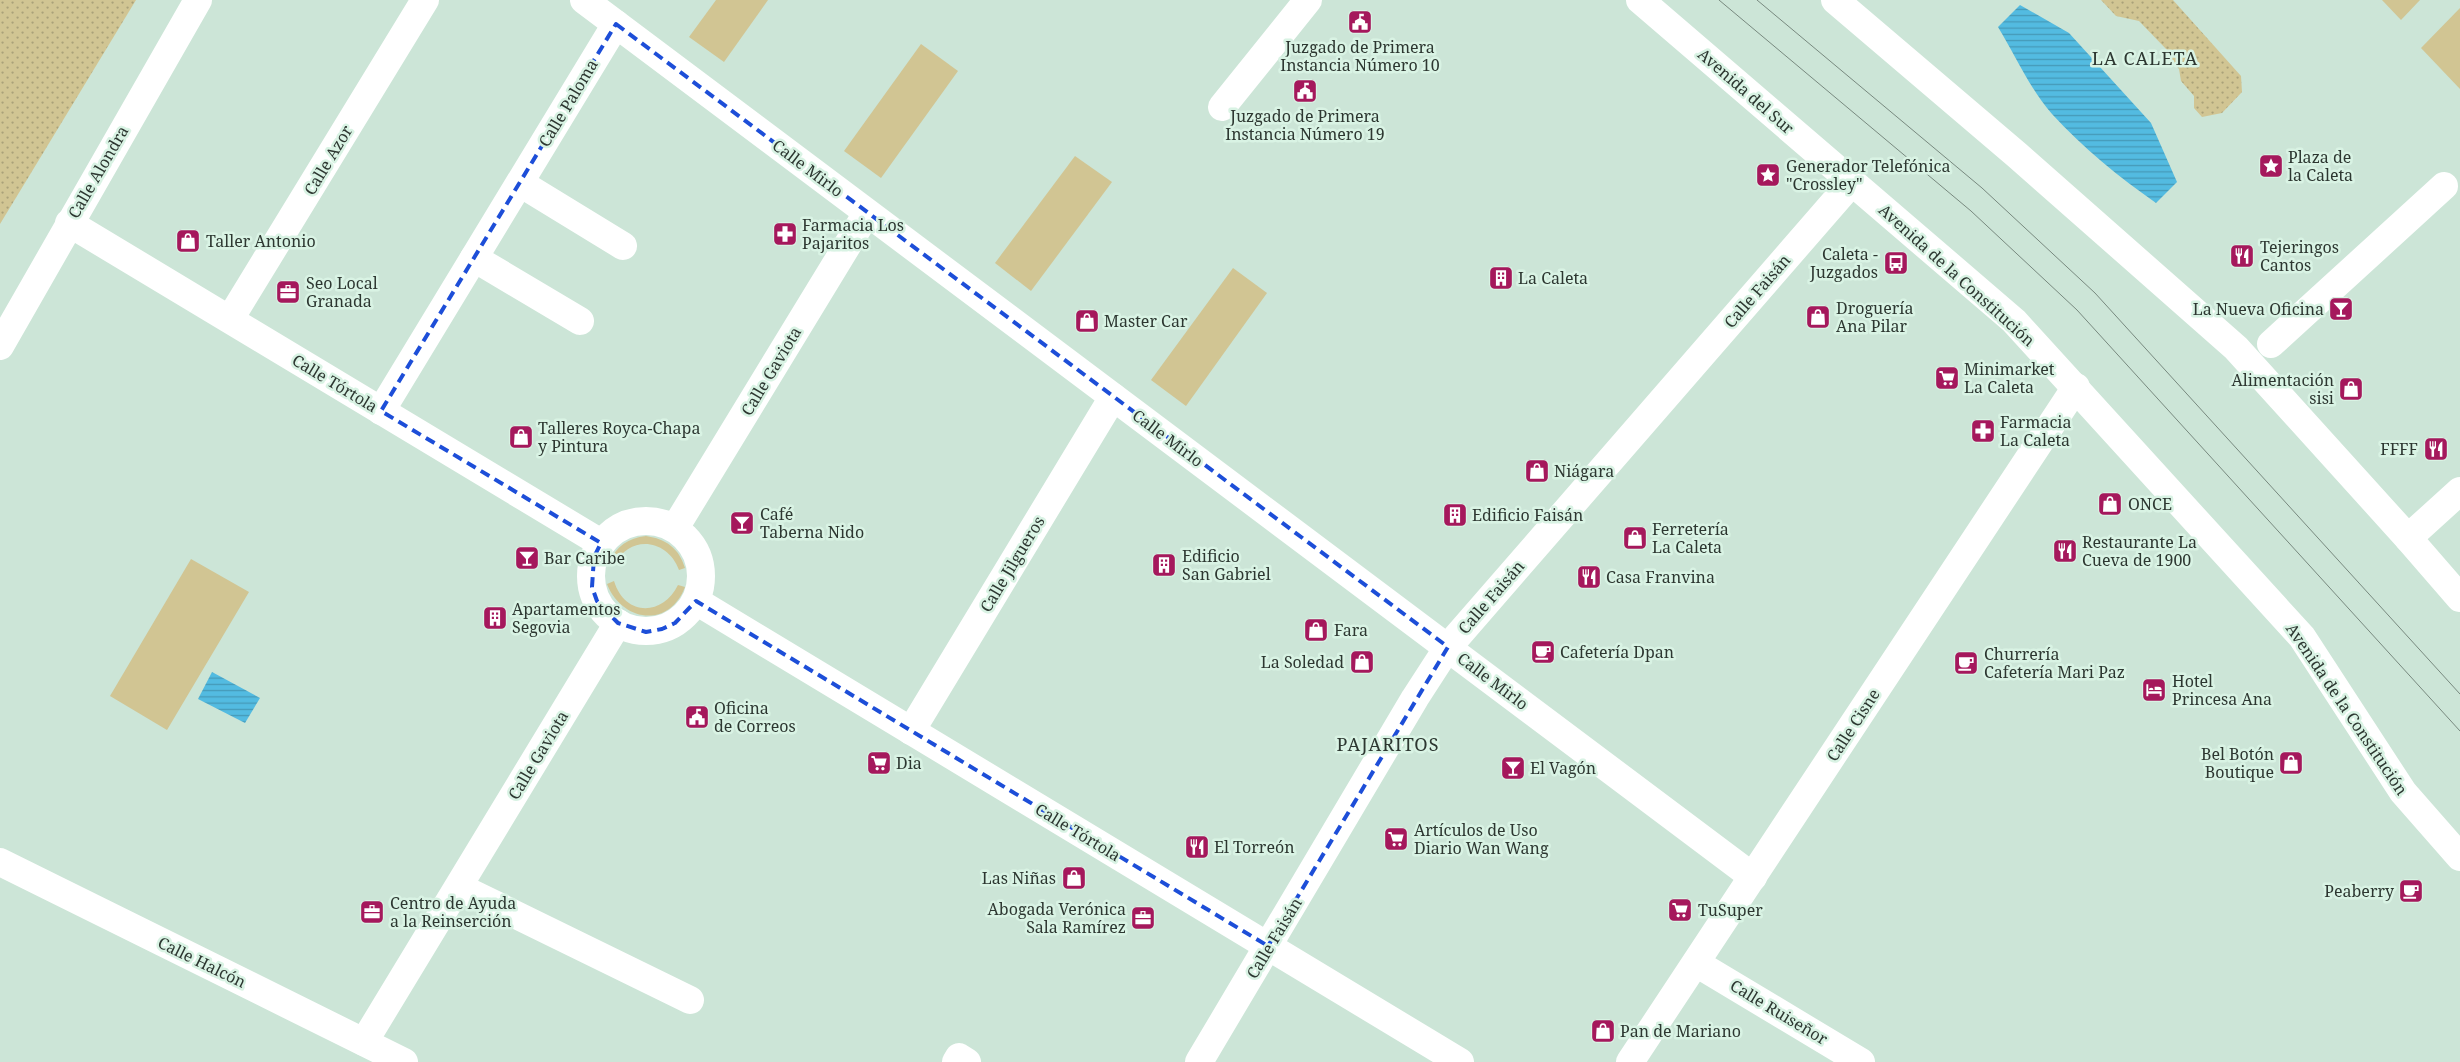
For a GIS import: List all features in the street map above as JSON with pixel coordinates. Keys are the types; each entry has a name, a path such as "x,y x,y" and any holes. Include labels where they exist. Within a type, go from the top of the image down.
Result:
{"street":[{"name":"Calle Alondra","path":"0,346 198,0"},
{"name":"Calle Azor","path":"230,319 425,0"},
{"name":"Calle Mirlo","path":"584,0 1753,877"},
{"path":"1222,107 1308,0"},
{"name":"Avenida del Sur","path":"1640,0 1852,182"},
{"path":"1835,0 2024,161 2236,348 2460,598"},
{"name":"Calle Paloma","path":"382,411 616,24"},
{"path":"520,182 623,246"},
{"name":"Avenida de la Constitución","path":"1852,182 2014,321 2302,637 2402,792 2460,856"},
{"name":"Calle Faisán","path":"1199,1062 1415,698 1448,647 1852,182"},
{"path":"2271,344 2444,186"},
{"name":"Calle Gaviota","path":"674,528 867,213"},
{"name":"Calle Tórtola","path":"69,223 601,543"},
{"path":"474,258 580,321"},
{"name":"Calle Cisne","path":"1630,1062 2076,387"},
{"name":"Calle Jilgueros","path":"911,731 1113,397"},
{"path":"2408,538 2460,492"},
{"path":"643,521 659,522 674,528 687,539 696,553 701,585 696,601 687,613 675,623 662,629 646,632 631,629 618,623 596,601 592,587 594,557 601,543 613,532 627,524 643,521"},
{"name":"Calle Tórtola","path":"696,601 1460,1062"},
{"name":"Calle Gaviota","path":"364,1042 618,623"},
{"name":"Calle Halcón","path":"0,862 404,1062"},
{"path":"459,887 690,1000"},
{"name":"Calle Ruiseñor","path":"1696,962 1861,1062"},
{"path":"956,1062 959,1057 967,1062"}],"highlighted area":[{"path":"616,24 1448,647 1268,946 696,601 675,623 662,629 646,632 618,623 597,601 592,587 594,557 601,543 381,411"}],"shaded area":[{"path":"0,0 136,0 0,224"},
{"path":"716,0 768,0 724,62 689,37"},
{"path":"2101,0 2173,0 2241,76 2242,92 2222,113 2202,117 2194,108 2194,96 2181,81 2179,69 2169,58 2168,51 2139,21 2116,16"},
{"path":"2382,0 2420,0 2401,20"},
{"path":"2460,8 2460,89 2421,48"},
{"path":"921,44 958,71 881,178 844,151"},
{"path":"1075,156 1112,182 1031,291 995,263"},
{"path":"1233,268 1267,293 1186,406 1151,380"},
{"path":"646,536 660,539 671,546 679,555 685,568 679,570 674,560 666,552 648,544 630,548 622,554 615,564 609,562 619,547 628,541"},
{"path":"191,559 249,592 167,730 110,696"},
{"path":"614,581 619,593 627,601 635,606 644,608 654,607 663,603 678,585 685,587 678,600 668,610 657,615 646,616 634,613 614,597 607,584"}],"water":[{"path":"2020,5 2069,33 2151,123 2177,182 2156,203 2089,150 2064,127 2037,94 1998,27"},
{"path":"212,672 260,698 245,723 198,699"}],"tram line":[{"path":"1719,0 1971,211 2077,310 2460,731"},
{"path":"1757,0 1982,188 2095,293 2460,694"}],"place":[{"name":"Juzgado de Primera Instancia Número 10","path":"1360,22"},
{"name":"Juzgado de Primera Instancia Número 19","path":"1305,91"},
{"name":"Plaza de la Caleta","path":"2271,166"},
{"name":"Generador Telefónica \"Crossley\"","path":"1768,175"},
{"name":"Farmacia Los Pajaritos","path":"785,234"},
{"name":"Taller Antonio","path":"188,241"},
{"name":"Tejeringos Cantos","path":"2242,256"},
{"name":"Caleta - Juzgados","path":"1896,263"},
{"name":"La Caleta","path":"1501,278"},
{"name":"Seo Local Granada","path":"288,292"},
{"name":"La Nueva Oficina","path":"2341,309"},
{"name":"Droguería Ana Pilar","path":"1818,317"},
{"name":"Master Car","path":"1087,321"},
{"name":"Minimarket La Caleta","path":"1947,378"},
{"name":"Alimentación sisi","path":"2351,389"},
{"name":"Farmacia La Caleta","path":"1983,431"},
{"name":"Talleres Royca-Chapa y Pintura","path":"521,437"},
{"name":"FFFF","path":"2436,449"},
{"name":"Niágara","path":"1537,471"},
{"name":"ONCE","path":"2110,504"},
{"name":"Edificio Faisán","path":"1455,515"},
{"name":"Café Taberna Nido","path":"742,523"},
{"name":"Ferretería La Caleta","path":"1635,538"},
{"name":"Restaurante La Cueva de 1900","path":"2065,551"},
{"name":"Bar Caribe","path":"527,558"},
{"name":"Edificio San Gabriel","path":"1164,565"},
{"name":"Casa Franvina","path":"1589,577"},
{"name":"Apartamentos Segovia","path":"495,618"},
{"name":"Fara","path":"1316,630"},
{"name":"Cafetería Dpan","path":"1543,652"},
{"name":"La Soledad","path":"1362,662"},
{"name":"Churrería Cafetería Mari Paz","path":"1966,663"},
{"name":"Hotel Princesa Ana","path":"2154,690"},
{"name":"Oficina de Correos","path":"697,717"},
{"name":"Dia","path":"879,763"},
{"name":"Bel Botón Boutique","path":"2291,763"},
{"name":"El Vagón","path":"1513,768"},
{"name":"Artículos de Uso Diario Wan Wang","path":"1396,839"},
{"name":"El Torreón","path":"1197,847"},
{"name":"Las Niñas","path":"1074,878"},
{"name":"Peaberry","path":"2411,891"},
{"name":"TuSuper","path":"1680,910"},
{"name":"Centro de Ayuda a la Reinserción","path":"372,912"},
{"name":"Abogada Verónica Sala Ramírez","path":"1143,918"},
{"name":"Pan de Mariano","path":"1603,1031"}],"district":[{"name":"LA CALETA","path":"2145,58"},
{"name":"PAJARITOS","path":"1388,744"}]}
